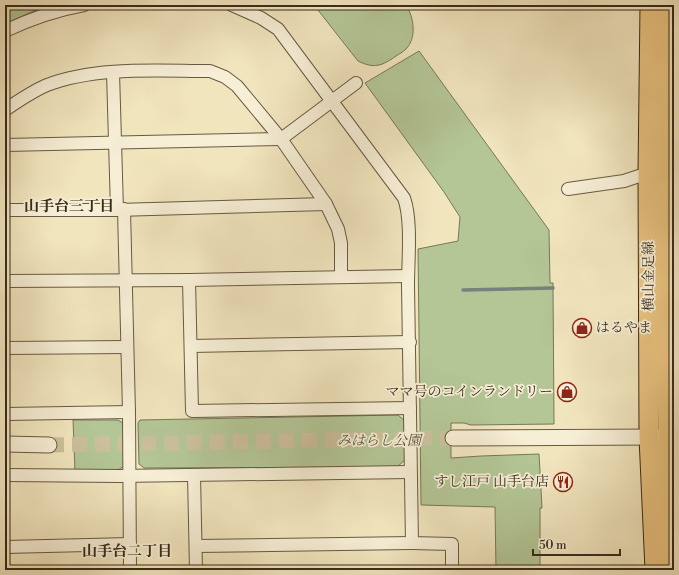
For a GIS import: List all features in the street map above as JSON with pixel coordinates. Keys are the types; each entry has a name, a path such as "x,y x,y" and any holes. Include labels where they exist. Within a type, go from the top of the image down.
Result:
{"main road":[{"name":"横山金足線","path":"650,5 648,173 664,437 670,570"},
{"name":"横山金足線","path":"655,570 664,437 664,5"}],"street":[{"path":"5,31 22,22 60,9 84,5"},
{"path":"232,5 261,18 278,29 404,198 407,206 412,543"},
{"path":"5,110 47,86 68,79 114,72 210,71 225,77 237,86 281,139 326,204 338,229 341,243 341,277"},
{"path":"114,72 115,142 126,280 130,570"},
{"path":"5,145 281,139 356,83"},
{"path":"568,189 624,181 648,173"},
{"path":"5,210 326,204"},
{"path":"5,281 189,280 408,276"},
{"path":"189,280 192,412 410,408"},
{"path":"191,346 410,342"},
{"path":"5,348 127,347"},
{"path":"5,414 129,412"},
{"path":"453,438 664,437"},
{"path":"5,444 49,445"},
{"path":"5,475 129,476 410,472"},
{"path":"194,475 196,570"},
{"path":"196,546 412,543 452,544 452,570"},
{"path":"5,547 130,544"}],"green space":[{"path":"5,5 47,5 5,24"},
{"path":"314,5 406,5 411,15 413,27 412,39 405,50 386,62 373,66 369,65 358,61"},
{"path":"419,51 549,230 550,283 553,283 554,424 471,425 464,423 451,423 451,458 539,454 542,508 540,508 540,570 496,570 495,507 421,505 418,249 458,241 460,217 444,192 365,83"},
{"name":"みはらし公園","path":"398,415 404,420 406,459 397,467 144,468 139,464 138,423 140,420"},
{"path":"73,420 118,420 123,423 124,466 118,470 75,471"}],"waterway":[{"path":"463,290 553,288"}],"tunnel":[{"path":"49,445 453,438"}],"place":[{"name":"はるやま","path":"582,328"},
{"name":"ママ号のコインランドリー","path":"567,392"},
{"name":"すし江戸 山手台店","path":"563,482"}],"district":[{"name":"山手台三丁目","path":"69,206"},
{"name":"山手台二丁目","path":"127,551"}]}
